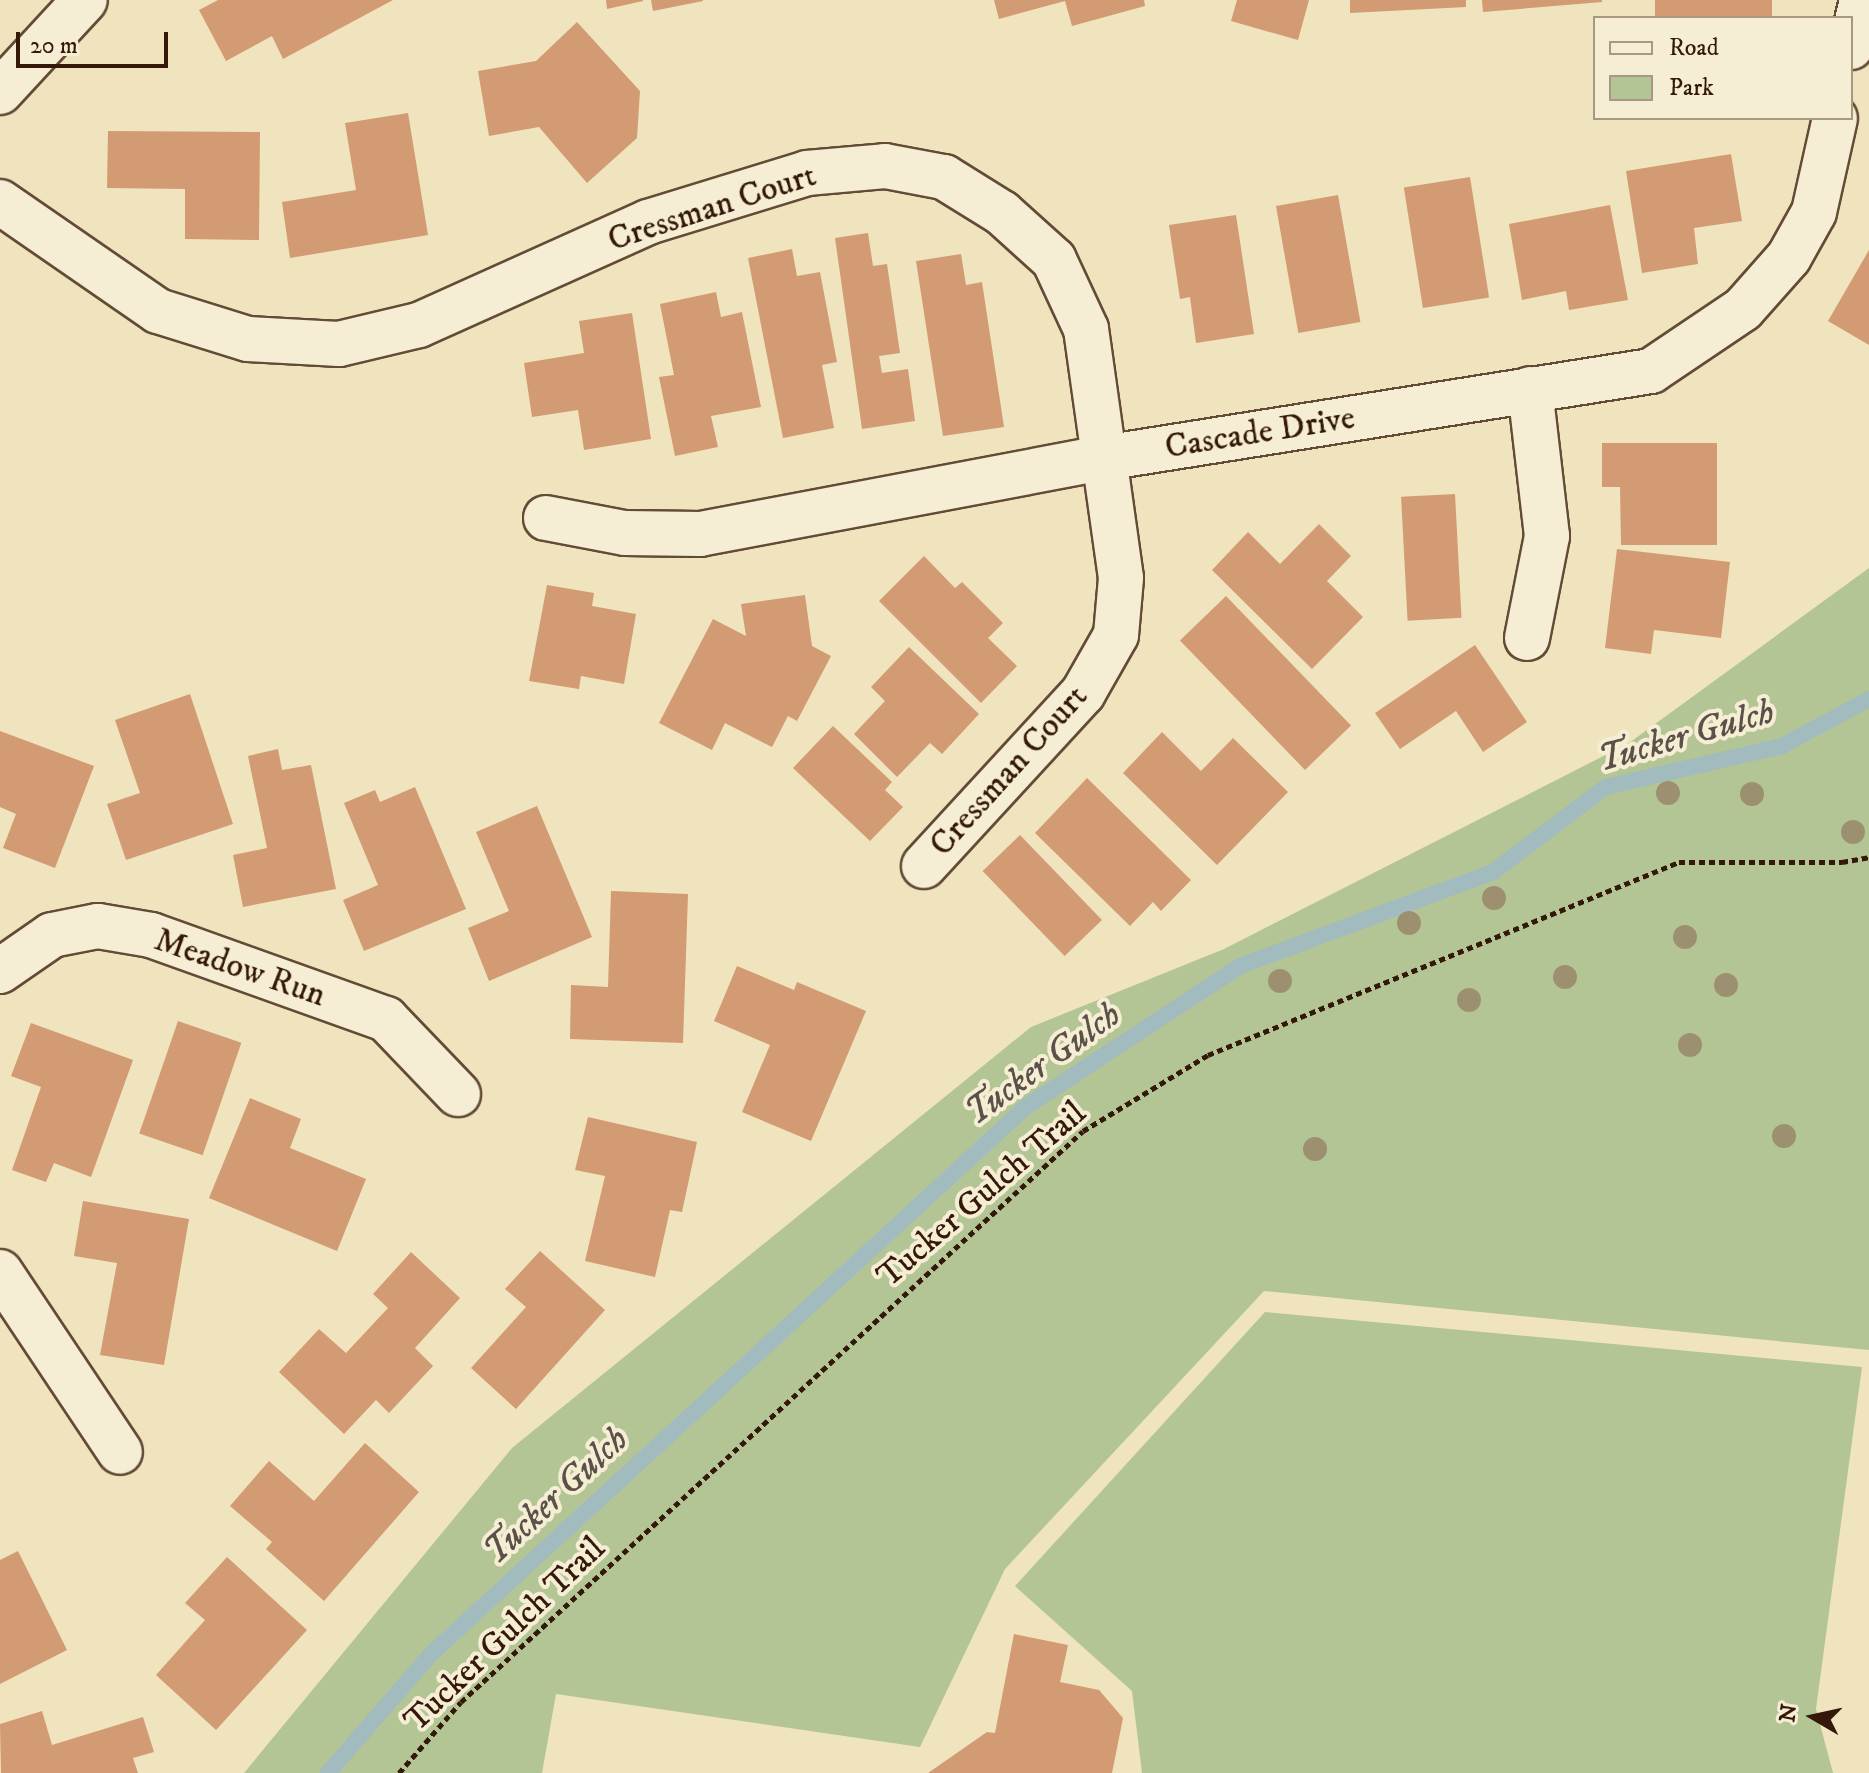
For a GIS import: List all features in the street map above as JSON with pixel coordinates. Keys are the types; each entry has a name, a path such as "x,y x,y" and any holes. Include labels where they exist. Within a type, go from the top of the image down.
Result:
{"street":[{"path":"0,92 85,0"},
{"path":"1853,38 1862,0"},
{"name":"Cascade Drive","path":"546,518 625,533 700,534 1104,458 1651,371 1743,309 1789,257 1814,212 1835,120"},
{"name":"Cressman Court","path":"0,202 158,311 248,339 339,344 419,325 648,222 807,173 885,166 944,177 1002,213 1054,260 1086,329 1121,578 1116,635 1083,693 924,866"},
{"path":"1527,638 1547,536 1530,389"},
{"name":"Meadow Run","path":"0,971 52,935 98,926 151,935 386,1019 458,1094"},
{"path":"0,1272 120,1452"}],"path":[{"name":"Tucker Gulch Trail","path":"399,1773 461,1702 1083,1131 1208,1055 1679,862 1842,862 1869,857"}],"green space":[{"path":"1869,568 1869,1350 1264,1291 1005,1569 920,1747 556,1694 542,1773 244,1773 512,1448 1031,1027 1224,949 1629,743"},
{"path":"1265,1312 1862,1367 1816,1709 1833,1773 1142,1773 1132,1691 1015,1586"}],"building":[{"path":"218,0 393,0 283,59 272,36 226,61 199,10"},
{"path":"606,0 643,0 643,1 607,9"},
{"path":"651,0 703,0 703,1 653,11"},
{"path":"994,0 1144,0 1145,6 1072,26 1065,1 999,19"},
{"path":"1237,0 1309,0 1298,40 1231,21"},
{"path":"1350,0 1466,0 1466,7 1350,13"},
{"path":"1482,0 1602,0 1602,2 1483,12"},
{"path":"1655,0 1772,0 1772,16 1655,16"},
{"path":"577,22 640,91 637,138 587,183 539,127 489,136 478,71 536,61"},
{"path":"408,113 428,235 290,258 282,202 356,190 345,123"},
{"path":"108,131 260,132 259,240 185,239 185,189 107,188"},
{"path":"1731,154 1742,221 1694,228 1698,264 1642,273 1626,171"},
{"path":"1470,177 1489,297 1423,308 1404,187"},
{"path":"1338,195 1360,322 1298,333 1276,206"},
{"path":"1610,205 1628,300 1569,310 1566,291 1522,300 1509,224"},
{"path":"1236,215 1254,334 1196,343 1190,297 1180,299 1169,225"},
{"path":"868,233 873,266 887,264 900,353 879,356 882,373 908,369 915,421 862,429 835,238"},
{"path":"792,249 797,276 820,272 837,362 822,365 834,428 783,438 748,258"},
{"path":"1869,250 1869,345 1828,321"},
{"path":"961,254 966,285 982,282 1004,427 943,436 916,261"},
{"path":"716,292 721,317 742,312 761,407 711,416 718,447 675,456 659,377 674,375 660,304"},
{"path":"632,313 651,439 584,450 578,410 532,417 524,363 584,353 579,321"},
{"path":"1602,443 1717,443 1717,545 1621,545 1620,487 1602,487"},
{"path":"1455,494 1461,618 1408,621 1401,497"},
{"path":"1319,524 1351,556 1327,581 1363,617 1312,669 1212,570 1248,532 1280,564"},
{"path":"1617,549 1730,562 1721,638 1654,630 1651,654 1605,648"},
{"path":"924,556 955,588 962,582 1003,623 988,638 1017,666 981,703 879,601"},
{"path":"547,585 594,593 592,606 636,614 624,684 581,676 579,689 529,681"},
{"path":"805,595 812,646 831,656 797,721 788,716 772,747 725,723 712,750 659,723 713,619 746,636 741,604"},
{"path":"1226,596 1351,725 1305,770 1180,640"},
{"path":"1475,645 1527,722 1483,752 1456,711 1400,749 1375,713"},
{"path":"909,647 979,714 942,754 930,743 897,777 854,734 885,701 871,687"},
{"path":"190,694 233,824 126,860 107,804 140,793 115,720"},
{"path":"833,726 892,782 885,790 903,807 870,841 793,768"},
{"path":"0,731 94,766 55,868 3,848 16,814 0,807"},
{"path":"1162,732 1201,771 1233,738 1288,792 1217,865 1123,773"},
{"path":"278,749 282,770 311,765 336,889 243,907 233,855 267,848 248,756"},
{"path":"1087,778 1191,880 1161,911 1153,902 1130,926 1035,833"},
{"path":"415,787 466,909 364,951 343,900 378,885 344,803 375,790 380,802"},
{"path":"537,806 592,937 489,981 468,928 509,911 476,832"},
{"path":"1020,835 1102,920 1065,956 983,871"},
{"path":"611,891 688,894 683,1043 570,1039 571,985 608,987"},
{"path":"737,966 794,990 797,982 866,1011 811,1141 742,1112 770,1045 714,1021"},
{"path":"178,1021 241,1043 203,1155 139,1134"},
{"path":"31,1023 133,1060 91,1177 54,1163 46,1182 12,1170 41,1087 11,1076"},
{"path":"250,1098 301,1119 290,1148 366,1179 337,1251 209,1198"},
{"path":"588,1117 697,1142 682,1212 670,1210 655,1277 585,1261 605,1176 575,1170"},
{"path":"83,1201 189,1219 164,1365 100,1355 117,1263 74,1256"},
{"path":"540,1251 605,1310 516,1409 471,1368 526,1307 505,1289"},
{"path":"411,1252 460,1298 415,1348 433,1366 389,1413 376,1400 344,1434 279,1372 319,1329 346,1353 388,1308 373,1294"},
{"path":"365,1443 419,1492 324,1601 266,1549 272,1542 230,1506 269,1461 314,1501"},
{"path":"18,1551 67,1650 0,1684 0,1560"},
{"path":"227,1557 307,1630 216,1730 156,1675 205,1620 185,1603"},
{"path":"1014,1634 1068,1645 1060,1682 1099,1690 1123,1718 1112,1773 928,1773 987,1732 995,1733"},
{"path":"42,1711 52,1745 143,1717 154,1752 133,1758 138,1773 1,1773 0,1724"}],"waterway":[{"name":"Tucker Gulch","path":"328,1773 431,1654 1027,1106 1240,966 1493,872 1606,787 1782,746 1869,699"}]}
